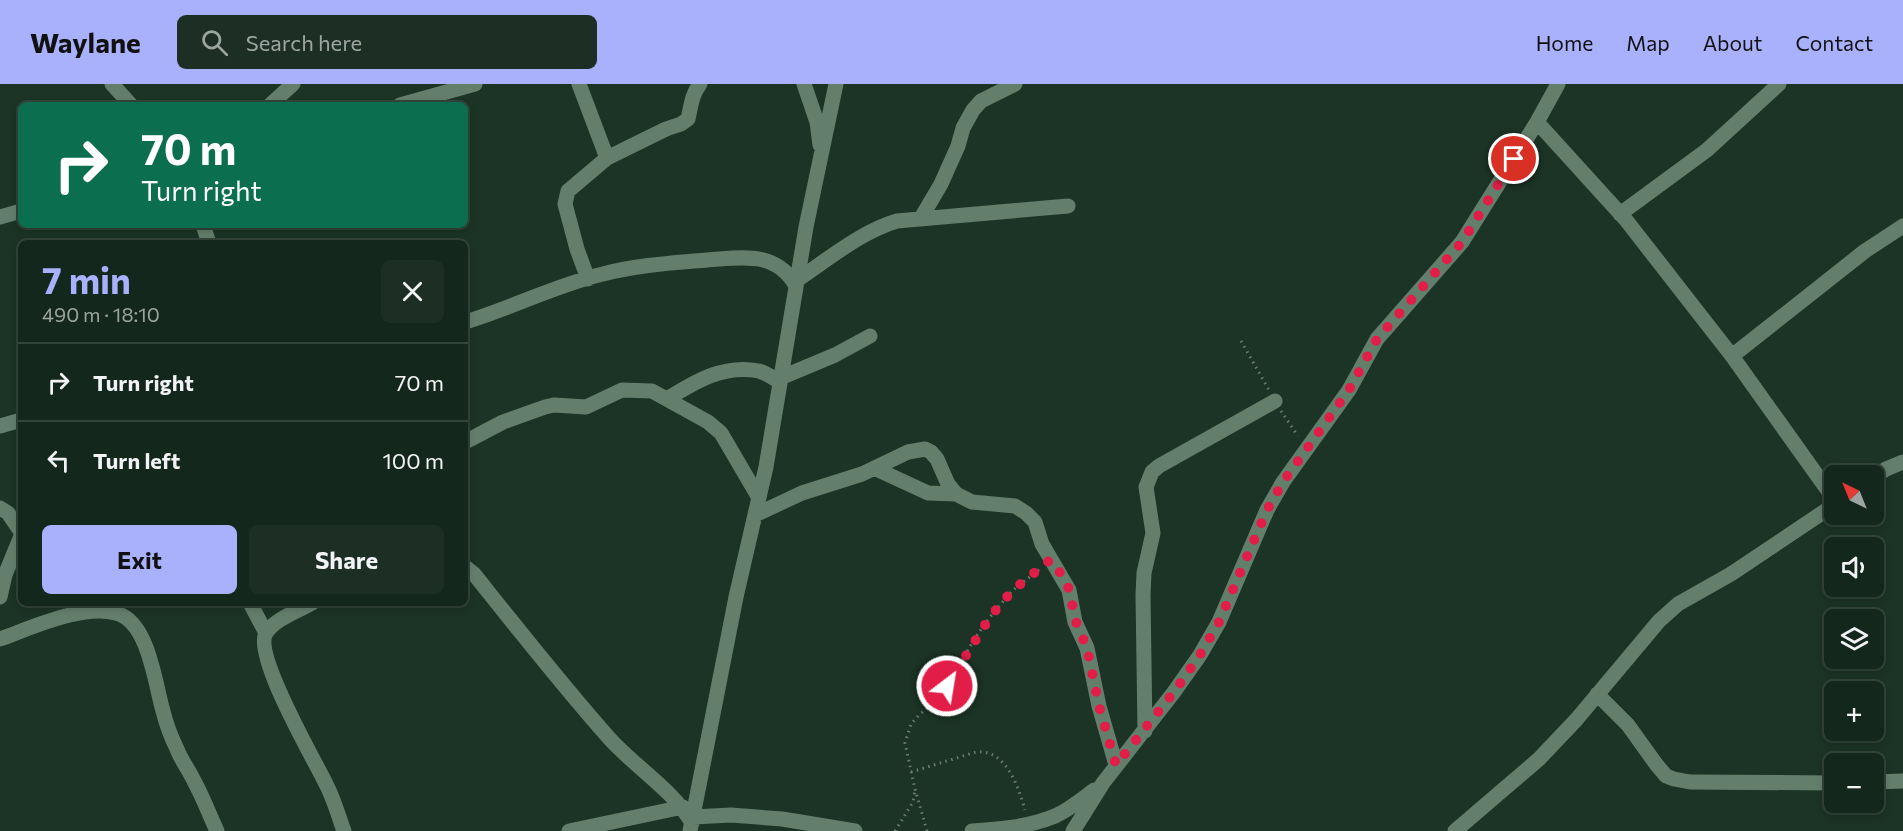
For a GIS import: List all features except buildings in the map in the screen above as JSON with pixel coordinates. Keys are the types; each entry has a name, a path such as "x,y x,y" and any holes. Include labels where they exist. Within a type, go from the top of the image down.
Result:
{"street":[{"path":"112,84 128,102"},
{"path":"273,102 293,84"},
{"path":"411,102 475,84"},
{"path":"579,84 607,158"},
{"path":"588,279 565,204 568,191 607,158 688,119 696,89 700,84"},
{"path":"804,84 816,122 822,155"},
{"path":"690,820 736,597 766,467 796,283 836,84"},
{"path":"921,218 941,184 958,146 963,128 973,110 981,100 1015,84"},
{"path":"1072,831 1116,765 1200,655 1219,622 1267,510 1283,482 1343,399 1377,339 1462,242 1558,84"},
{"path":"1620,214 1707,150 1779,84"},
{"path":"1537,122 1620,214 1732,356 1824,485"},
{"path":"796,283 884,224 921,218 1068,206"},
{"path":"0,217 18,212"},
{"path":"1732,356 1865,251 1903,226"},
{"path":"468,321 588,279 643,265 758,258 777,265 796,283"},
{"path":"667,399 700,379 726,370 760,371 780,380 870,336"},
{"path":"468,442 504,422 532,411 554,405 586,407 622,390 652,391 708,422 721,433 759,498"},
{"path":"1144,730 1143,595 1144,573 1153,532 1146,487 1148,479 1159,466 1275,401"},
{"path":"0,426 18,421"},
{"path":"755,515 802,493 874,468 908,452 925,449 932,452 937,459 948,484 956,494"},
{"path":"1884,470 1903,462"},
{"path":"874,468 922,491 956,494 972,502 1016,506 1035,522 1050,560 1065,579 1069,590 1076,622 1087,648 1099,706 1116,765"},
{"path":"0,508 8,513 18,529"},
{"path":"1455,831 1539,759 1576,720 1659,621 1678,604 1731,574 1824,511"},
{"path":"0,597 5,575 18,542"},
{"path":"468,569 611,740 690,820"},
{"path":"252,606 266,633"},
{"path":"306,606 277,622 266,633 263,644 272,674 327,786 344,831"},
{"path":"0,639 87,608 119,614 132,624 149,656 163,711 177,750 195,782 217,831"},
{"path":"1598,694 1628,725 1666,776 1690,782 1824,783"},
{"path":"1884,781 1903,780"},
{"path":"972,831 1011,828 1055,816 1073,806 1103,783"},
{"path":"569,831 731,815 782,819 852,831"}],"path":[{"path":"927,831 905,742 911,724 919,714 939,699 990,617 1012,591 1050,560"},
{"path":"911,772 976,752 986,751 993,754 1002,762 1018,788 1028,824"},
{"path":"895,831 913,802 915,789"}],"route":[{"path":"947,686 990,617 1012,591 1050,560 1065,579 1069,590 1076,622 1091,662 1099,706 1116,765 1200,655 1219,622 1267,510 1283,482 1332,416 1377,339 1462,242 1514,159"}]}
